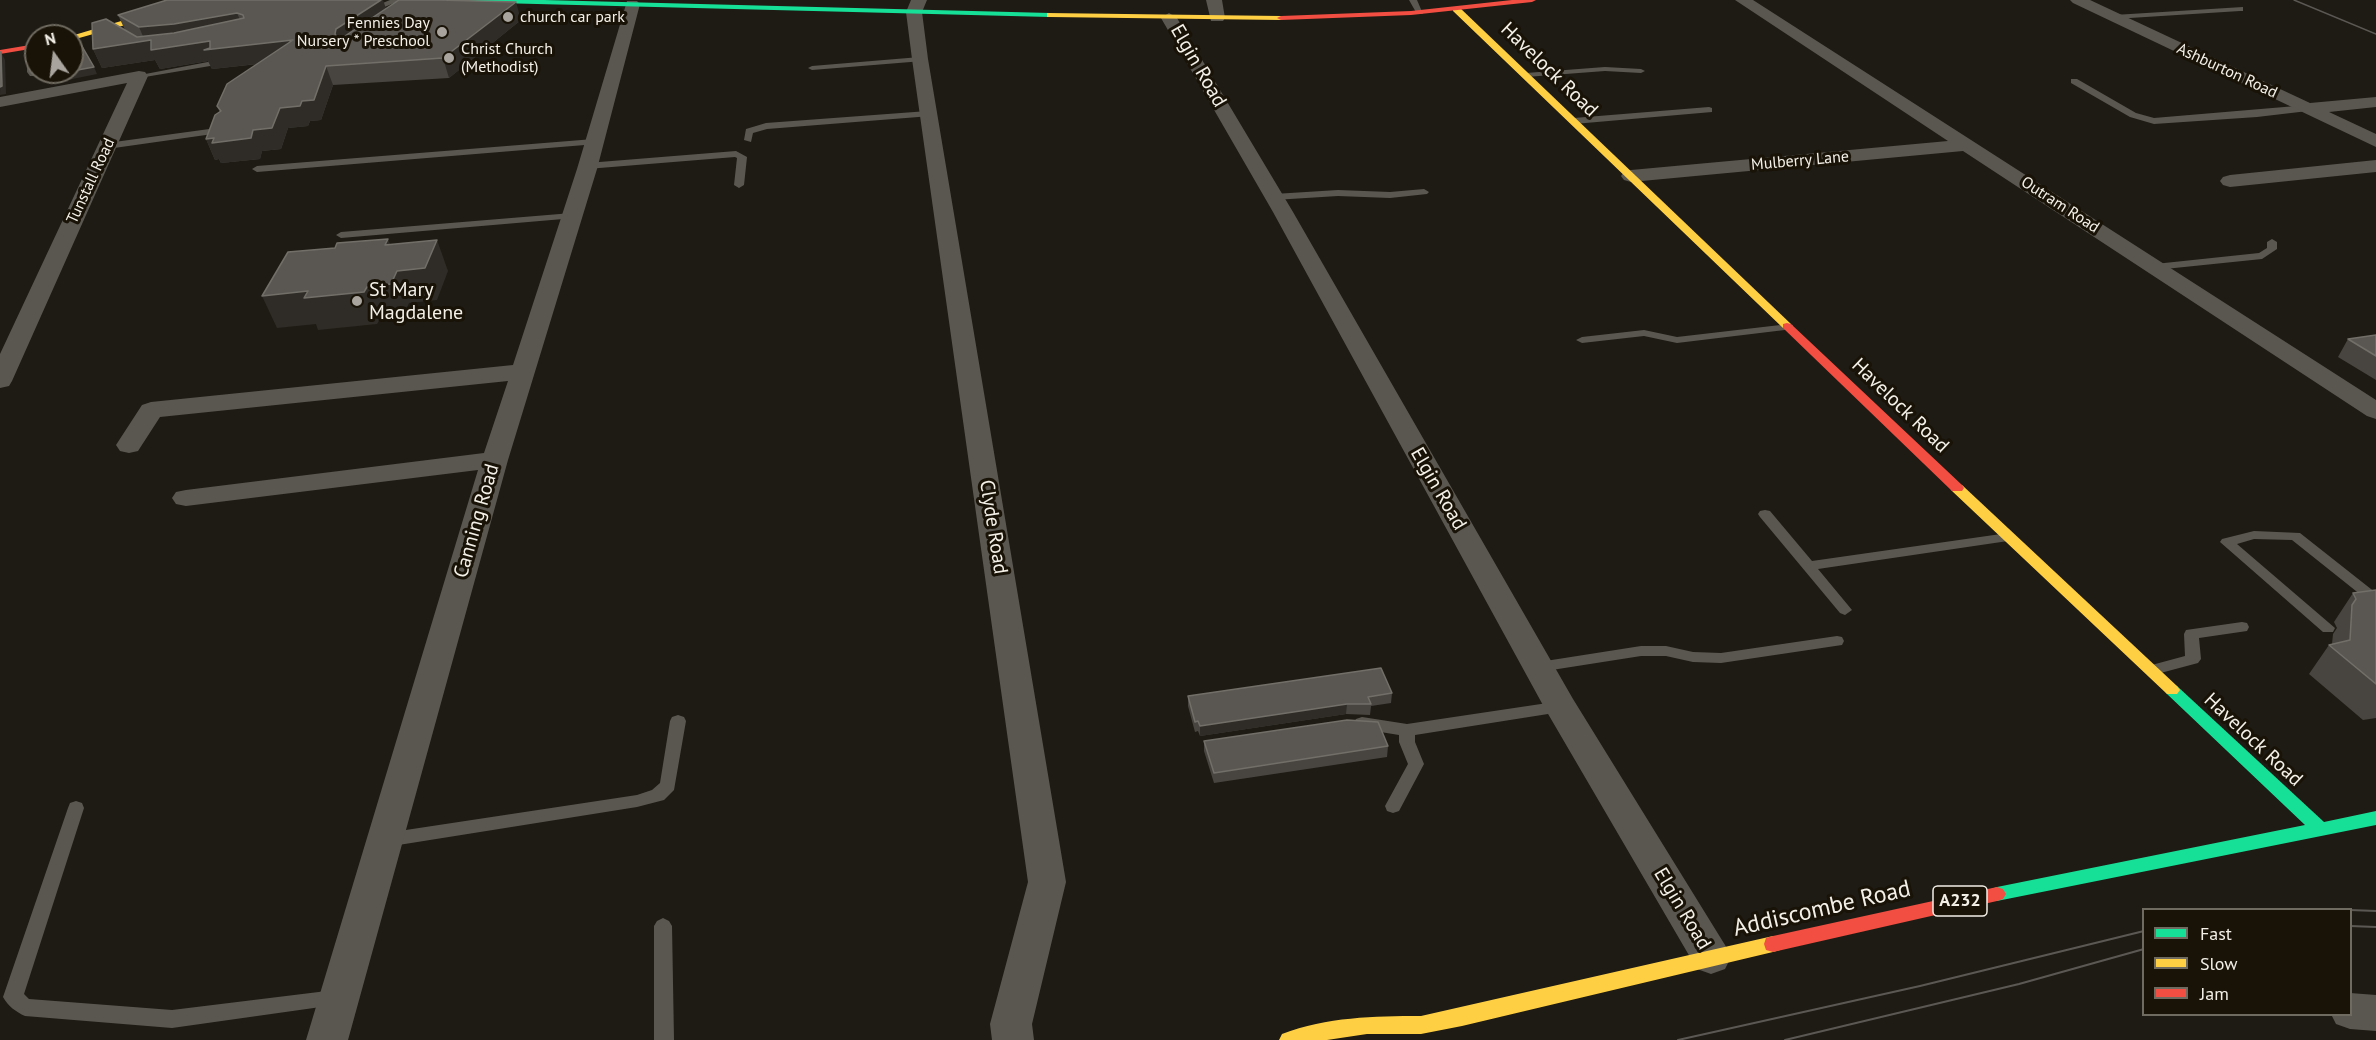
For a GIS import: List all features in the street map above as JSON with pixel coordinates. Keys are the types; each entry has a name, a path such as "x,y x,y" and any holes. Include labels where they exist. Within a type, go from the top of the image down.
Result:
{"main road":[{"path":"84,36 114,30 169,9 185,0"},
{"path":"459,0 916,6 1170,18 1327,18 1417,6 1456,9 1532,0"},
{"name":"Havelock Road","path":"1456,9 2008,537 2319,828"},
{"path":"0,52 24,48"},
{"name":"Addiscombe Road","path":"1390,1040 1421,1025 1926,908 2376,818"},
{"name":"Addiscombe Road","path":"1289,1040 1315,1033 1367,1025 1421,1025"}],"street":[{"path":"1214,0 1217,18"},
{"name":"Outram Road","path":"1743,0 2376,411"},
{"name":"Ashburton Road","path":"2078,0 2376,141"},
{"name":"Canning Road","path":"327,1040 521,372 591,154 632,4"},
{"name":"Clyde Road","path":"916,6 920,59 928,114 1047,882 1011,1024 1013,1040"},
{"name":"Elgin Road","path":"1170,18 1274,197 1561,707 1711,957"},
{"path":"0,102 139,76"},
{"name":"Tunstall Road","path":"0,381 7,352 139,76"},
{"path":"37,84 37,95"},
{"path":"2307,108 2376,102"},
{"name":"Mulberry Lane","path":"1631,176 1968,145"},
{"path":"2230,181 2376,166"},
{"path":"129,445 151,410 521,372"},
{"path":"186,498 495,460"},
{"path":"2352,1011 2376,1012"}],"lane":[{"path":"363,12 397,0"},
{"path":"1474,0 1488,6"},
{"path":"2114,17 2240,9"},
{"path":"812,68 920,59"},
{"path":"139,76 213,63"},
{"path":"1526,75 1605,69 1641,71"},
{"path":"2074,81 2133,115 2154,121 2307,108"},
{"path":"1574,121 1708,110"},
{"path":"748,140 749,131 766,126 928,114"},
{"path":"107,146 224,130"},
{"path":"257,169 591,154 736,154 742,157 739,184"},
{"path":"1274,197 1338,193 1390,195 1424,192"},
{"path":"342,235 572,216"},
{"path":"2155,267 2262,256 2272,249 2272,242"},
{"path":"1582,340 1644,333 1677,340 1789,327"},
{"path":"1765,514 1845,610"},
{"path":"2328,628 2227,542 2254,535 2295,536 2376,600"},
{"path":"1808,566 2008,537"},
{"path":"2151,671 2193,659 2191,634 2242,627"},
{"path":"1539,667 1641,651 1666,651 1693,657 1721,658 1837,641"},
{"path":"1346,722 1370,723 1407,730 1561,707"},
{"path":"386,840 637,801 658,795 668,786 678,721"},
{"path":"1394,806 1416,764 1407,741 1407,730"},
{"path":"76,808 13,997 25,1007 172,1019 340,997"},
{"path":"663,927 664,1040"}],"building":[{"path":"167,0 381,0 336,29 337,37 345,36 399,0 516,2 443,58 326,66 314,100 302,101 300,106 280,108 272,128 253,130 251,138 212,143 214,138 206,139 215,115 221,111 217,106 227,84 293,40 204,50 210,48 210,41 151,50 151,40 93,49 92,23 106,19 137,37 174,33 244,18 243,15 237,13 174,24 139,27 118,15"},
{"path":"84,50 94,67 84,69"},
{"path":"0,52 2,86 0,87"},
{"path":"388,239 385,245 437,240 425,268 397,271 391,284 367,287 364,292 304,298 308,291 262,296 288,252 335,248 337,243"},
{"path":"2376,335 2376,356 2348,339"},
{"path":"2376,590 2376,684 2329,645 2350,640 2352,605 2356,599 2353,593"},
{"path":"1381,668 1392,693 1368,697 1371,704 1347,704 1200,726 1198,721 1195,722 1188,696"},
{"path":"1347,720 1378,722 1388,746 1214,773 1204,741"}],"tram line":[{"path":"2294,0 2376,34"},
{"path":"2352,910 2376,911"},
{"path":"2352,926 2376,927"},
{"path":"1678,1040 1920,986 2142,931"},
{"path":"1785,1040 2019,984 2142,950"}],"traffic: fast":[{"path":"458,0 1050,15"},
{"path":"2172,690 2319,828"},
{"path":"1997,894 2376,818"}],"traffic: slow":[{"path":"84,35 151,15 185,0"},
{"path":"1456,9 1787,326"},
{"path":"1050,15 1281,18"},
{"path":"1957,488 2172,690"},
{"path":"1289,1040 1315,1033 1367,1025 1421,1025 1462,1017 1773,944"}],"traffic: jam":[{"path":"1281,18 1411,13 1532,0"},
{"path":"0,52 24,48"},
{"path":"1787,326 1957,488"},
{"path":"1773,944 1997,894"}],"place":[{"name":"church car park","path":"508,17"},
{"name":"Fennies Day Nursery * Preschool","path":"442,32"},
{"name":"Christ Church (Methodist)","path":"449,58"},
{"name":"St Mary Magdalene","path":"357,301"}]}
